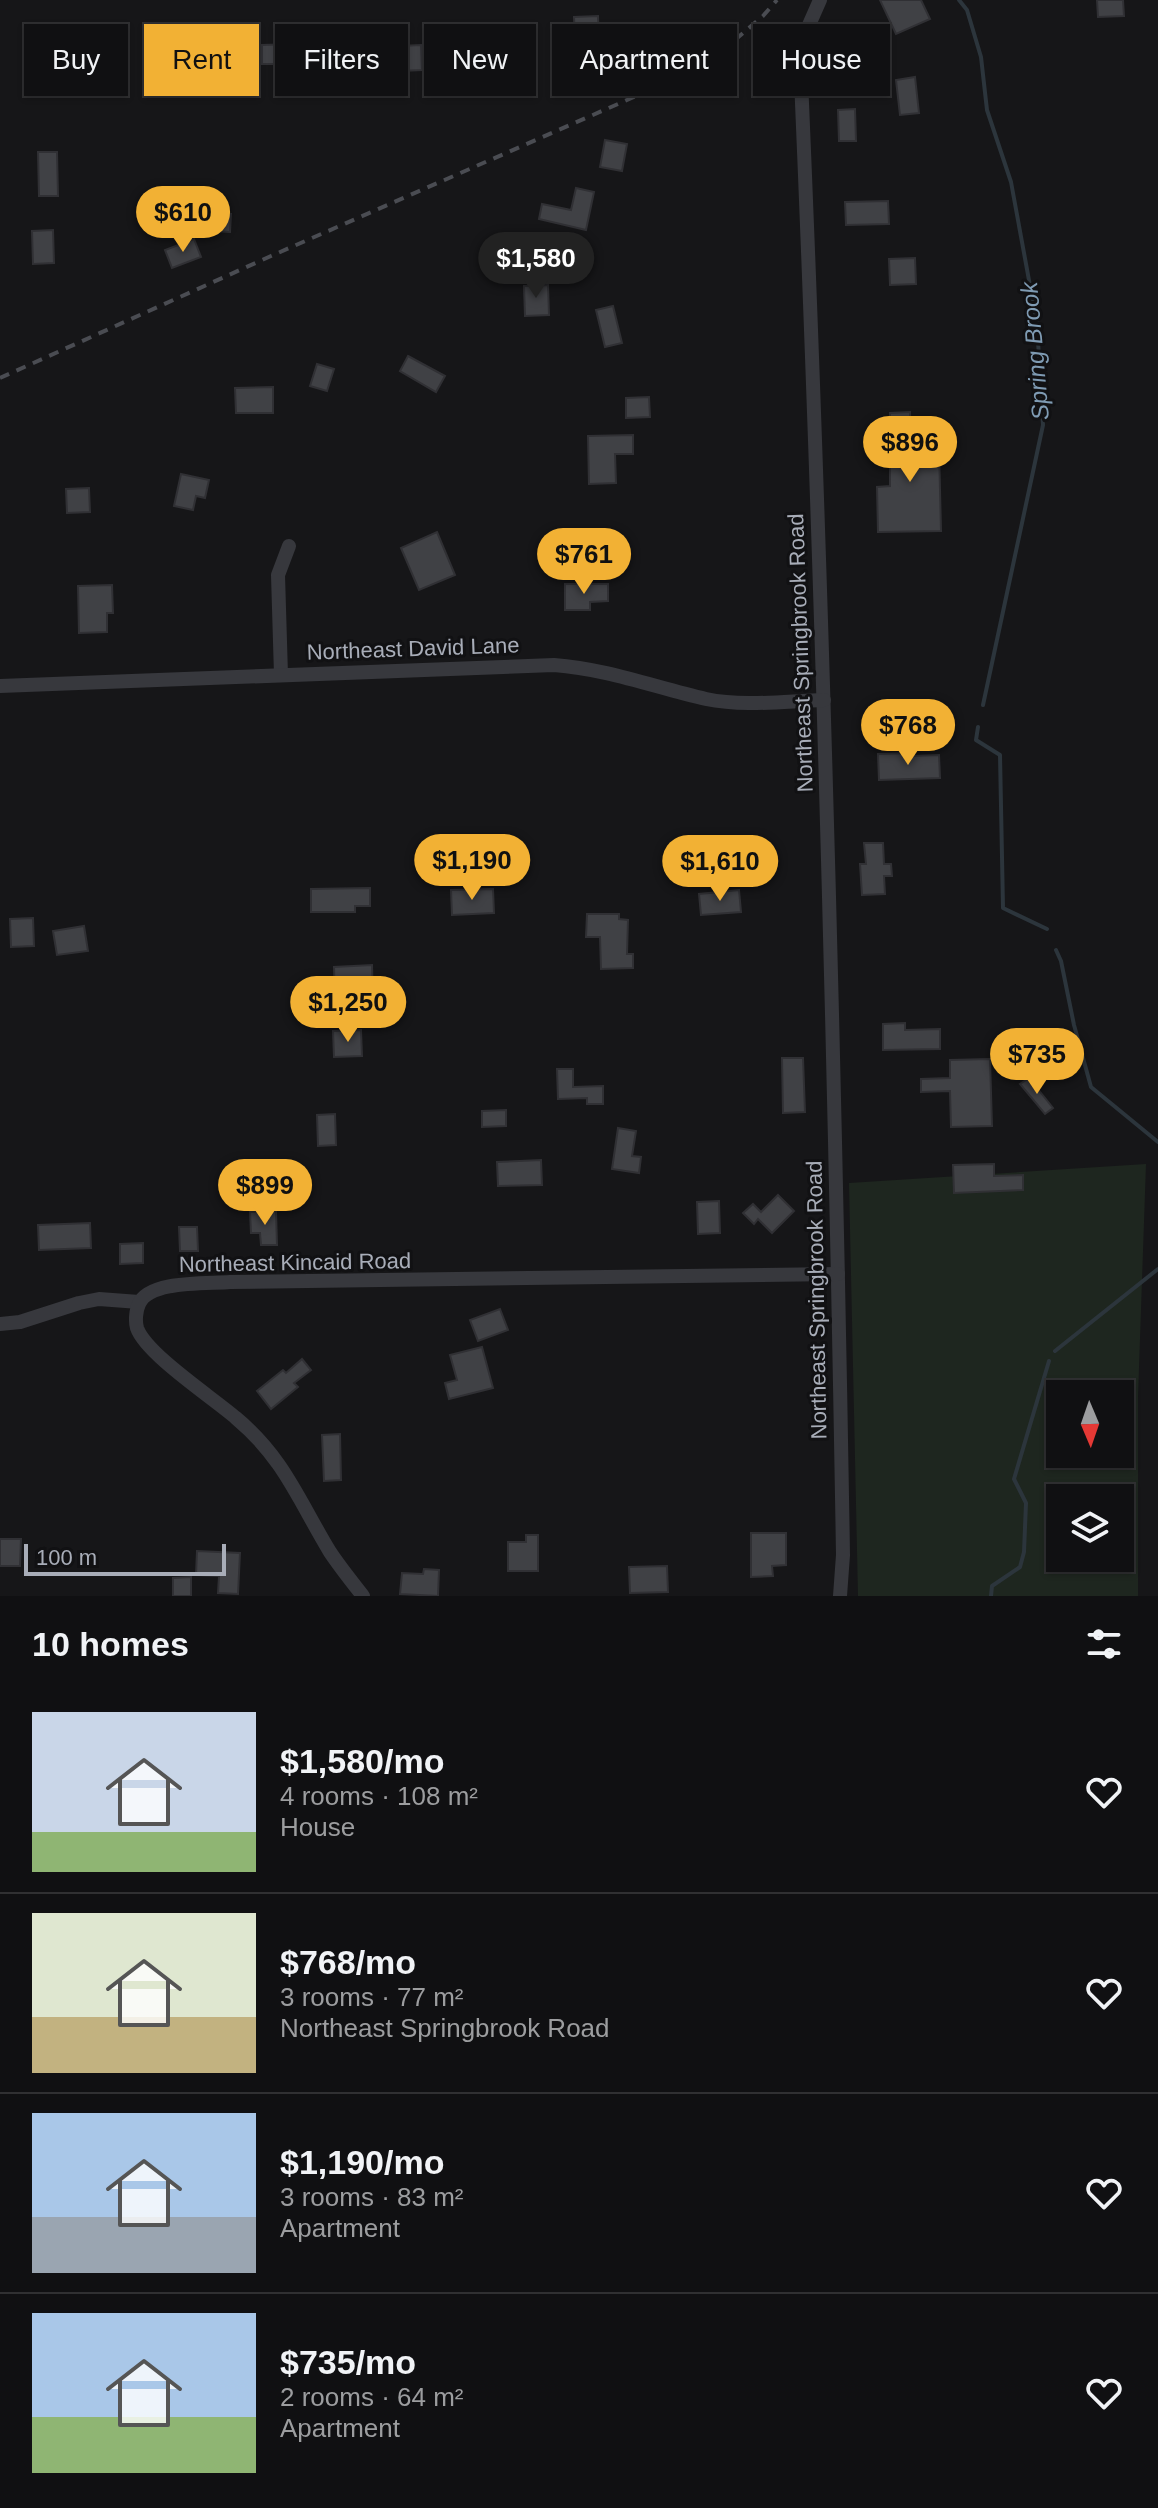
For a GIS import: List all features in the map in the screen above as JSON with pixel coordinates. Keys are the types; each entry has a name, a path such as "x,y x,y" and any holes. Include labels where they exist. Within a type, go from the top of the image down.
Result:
{"street":[{"name":"Northeast Springbrook Road","path":"820,0 805,34 801,79 824,700 838,1274 843,1555 840,1596"},
{"path":"281,675 278,575 289,546"},
{"name":"Northeast David Lane","path":"0,686 554,665 600,670 705,699 745,703 824,700"},
{"name":"Northeast Kincaid Road","path":"139,1302 147,1293 162,1288 230,1282 838,1274"},
{"path":"0,1324 20,1322 99,1299 139,1302 137,1328 150,1346 238,1419 273,1454 331,1553 363,1596"}],"shaded area":[{"path":"1146,1164 1138,1397 1138,1596 858,1596 849,1183"}],"building":[{"path":"880,0 921,0 930,19 896,34"},
{"path":"1097,0 1123,0 1124,16 1098,17"},
{"path":"598,16 598,24 574,24 574,17"},
{"path":"262,45 275,45 275,64 262,64"},
{"path":"421,45 422,70 408,71 408,46"},
{"path":"915,77 919,113 900,115 896,80"},
{"path":"855,109 856,141 839,141 838,110"},
{"path":"605,140 627,144 622,171 600,167"},
{"path":"38,152 57,152 58,196 39,196"},
{"path":"576,188 594,192 586,230 539,219 542,204 571,210"},
{"path":"888,201 889,224 846,225 845,202"},
{"path":"191,211 231,214 230,232 190,230"},
{"path":"53,230 54,263 33,264 32,231"},
{"path":"194,239 201,257 172,268 165,250"},
{"path":"915,258 916,284 890,285 889,259"},
{"path":"548,285 549,315 525,316 524,286"},
{"path":"613,306 622,343 605,347 596,310"},
{"path":"408,356 445,376 436,392 400,371"},
{"path":"317,364 334,369 327,391 310,386"},
{"path":"273,387 273,413 236,413 235,388"},
{"path":"649,397 650,417 626,418 626,398"},
{"path":"910,412 911,448 939,448 941,531 878,532 877,487 890,486 890,413"},
{"path":"633,435 633,454 615,454 616,483 589,484 588,436"},
{"path":"181,474 209,480 205,498 196,496 193,510 174,506"},
{"path":"89,488 90,512 67,513 66,489"},
{"path":"437,532 455,575 419,590 401,548"},
{"path":"565,584 608,584 608,601 590,602 590,610 565,610"},
{"path":"112,585 113,613 107,613 107,632 79,633 78,586"},
{"path":"910,753 910,756 939,755 940,778 879,780 878,754"},
{"path":"864,843 883,843 884,864 891,864 892,876 884,876 885,894 862,895 860,864 866,864"},
{"path":"370,888 370,906 355,906 355,912 311,912 311,889"},
{"path":"493,889 494,913 452,915 451,890"},
{"path":"739,890 741,912 701,915 699,894"},
{"path":"587,914 619,914 619,919 628,920 627,954 633,954 633,968 601,969 600,937 586,937"},
{"path":"33,918 34,946 11,947 10,919"},
{"path":"84,926 88,951 57,955 53,931"},
{"path":"372,965 373,999 335,1001 334,967"},
{"path":"905,1023 905,1030 940,1029 940,1049 883,1050 883,1024"},
{"path":"361,1030 362,1056 334,1057 333,1031"},
{"path":"782,1058 803,1058 805,1112 783,1113"},
{"path":"990,1059 992,1126 951,1127 950,1091 921,1092 921,1079 950,1078 950,1060"},
{"path":"557,1069 573,1069 573,1087 603,1086 603,1104 587,1104 587,1098 558,1099"},
{"path":"1029,1078 1053,1108 1045,1114 1020,1084"},
{"path":"506,1110 506,1126 482,1127 482,1111"},
{"path":"335,1114 336,1145 318,1146 317,1115"},
{"path":"618,1128 636,1131 632,1156 641,1157 639,1173 612,1169"},
{"path":"541,1160 542,1185 498,1186 497,1162"},
{"path":"994,1164 994,1176 1023,1175 1023,1190 954,1193 953,1165"},
{"path":"778,1195 794,1211 772,1233 758,1219 754,1224 743,1213 753,1204 761,1212"},
{"path":"719,1201 720,1233 698,1234 697,1202"},
{"path":"276,1211 277,1245 261,1245 260,1233 251,1233 250,1212"},
{"path":"90,1223 91,1248 39,1250 38,1225"},
{"path":"179,1227 197,1227 198,1251 180,1251"},
{"path":"143,1243 143,1263 120,1264 120,1244"},
{"path":"500,1309 508,1330 478,1341 470,1320"},
{"path":"482,1347 493,1388 449,1399 445,1383 457,1380 450,1355"},
{"path":"302,1359 311,1370 294,1383 298,1387 271,1409 257,1391"},
{"path":"340,1434 341,1480 324,1481 322,1435"},
{"path":"751,1533 786,1533 786,1565 772,1566 773,1576 751,1577"},
{"path":"526,1535 538,1535 538,1571 508,1571 508,1542 526,1542"},
{"path":"0,1539 21,1539 20,1566 0,1566"},
{"path":"197,1551 240,1553 238,1594 218,1593 219,1576 196,1575"},
{"path":"667,1566 668,1592 630,1593 629,1567"},
{"path":"424,1569 439,1570 438,1596 400,1594 402,1573 423,1574"},
{"path":"191,1577 191,1596 173,1596 173,1578"}],"waterway":[{"name":"Spring Brook","path":"959,0 967,10 981,57 987,110 1011,182 1037,324 1043,425 983,705"},
{"name":"Spring Brook","path":"978,727 976,740 1000,755 1003,908 1047,929"},
{"name":"Spring Brook","path":"1056,950 1091,1087 1158,1142"},
{"name":"Spring Brook","path":"1055,1351 1158,1269"},
{"name":"Spring Brook","path":"991,1596 992,1586 1020,1567 1024,1552 1026,1503 1014,1479 1049,1361"}],"railway":[{"path":"0,378 659,86 728,46 777,0"}]}
